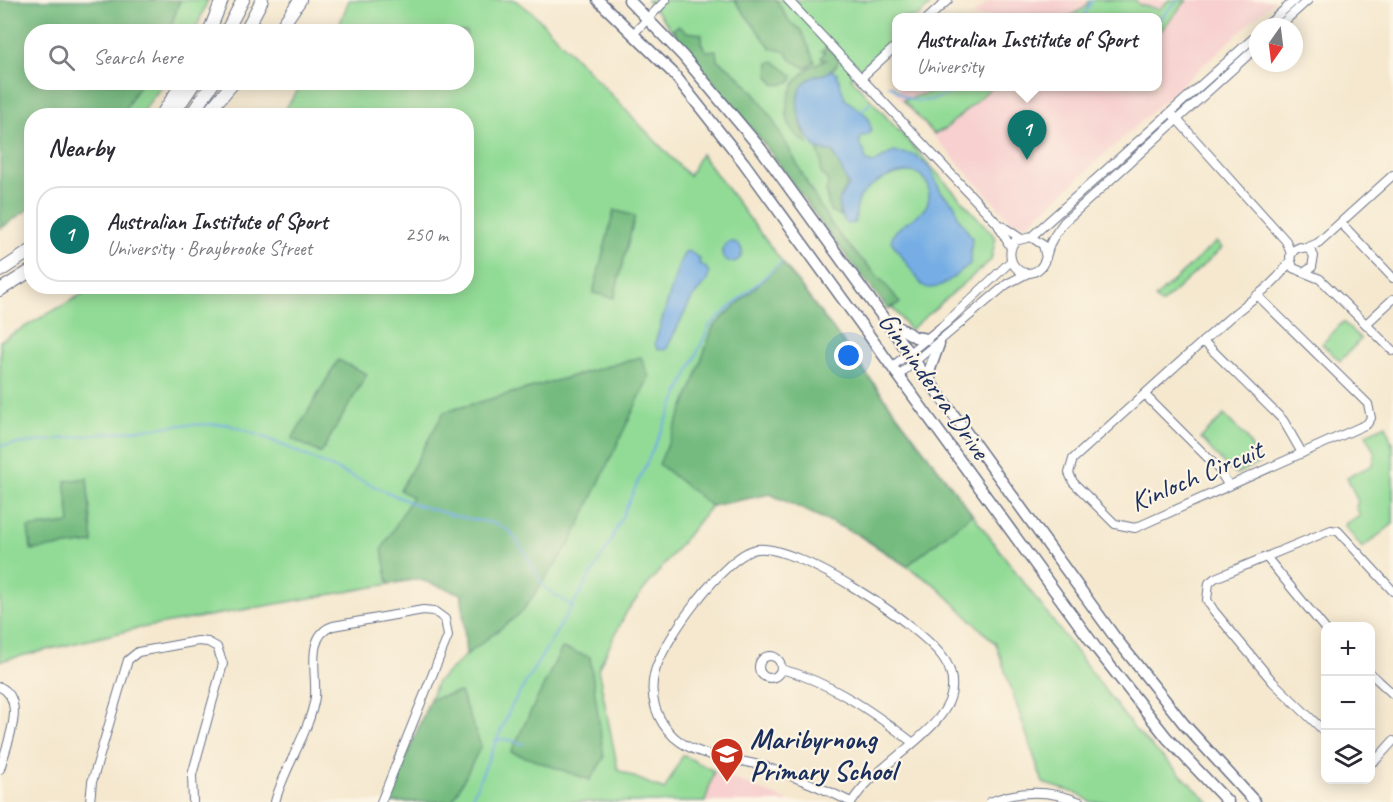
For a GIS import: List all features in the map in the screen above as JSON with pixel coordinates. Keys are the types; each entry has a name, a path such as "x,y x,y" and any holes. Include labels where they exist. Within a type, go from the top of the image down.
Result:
{"highway":[{"path":"212,24 222,0"},
{"path":"230,24 243,0"},
{"path":"249,24 262,0"},
{"path":"284,24 300,0"},
{"path":"166,108 178,90"},
{"path":"177,108 189,90"},
{"path":"196,108 208,90"},
{"path":"211,108 227,90"},
{"path":"0,271 24,255"},
{"path":"0,290 24,275"}],"main road":[{"name":"Ginninderra Drive","path":"598,0 673,73 736,153 1096,648 1167,738 1227,802"},
{"name":"Ginninderra Drive","path":"629,0 683,56 761,148 1114,636 1184,724 1255,802"},
{"path":"886,320 915,337 927,339"},
{"path":"930,382 930,369 939,344"}],"street":[{"path":"633,34 666,0"},
{"path":"788,0 996,222 1011,248 1011,261 1017,269 1028,273"},
{"path":"934,13 948,0"},
{"path":"1275,18 1295,0"},
{"path":"1288,18 1308,0"},
{"path":"1031,237 1249,42"},
{"path":"862,77 892,50"},
{"path":"896,370 939,344 1007,284 1040,268 1052,239 1064,222 1249,54"},
{"path":"1170,113 1286,241 1291,257 1300,271 1320,279 1393,351"},
{"path":"1291,257 1303,247 1318,243 1393,175"},
{"path":"996,222 1020,238 1031,237 1043,244 1046,258"},
{"path":"1341,223 1393,278"},
{"path":"1011,248 1020,238"},
{"path":"1286,241 1303,247 1314,260 1320,279"},
{"path":"1300,271 1314,260 1318,243"},
{"name":"Kinloch Circuit","path":"1257,295 1371,410 1367,424 1135,528 1124,528 1115,524 1073,482 1069,473 1073,459 1203,341 1257,295 1282,274 1291,257"},
{"path":"913,358 927,339 1011,261"},
{"name":"Kinloch Circuit","path":"1282,274 1300,271"},
{"path":"1366,324 1393,299"},
{"path":"1203,341 1283,420 1302,453"},
{"path":"1144,394 1217,467 1229,486"},
{"path":"1323,730 1272,682 1207,600 1209,583 1215,578 1331,530 1338,531 1393,591"},
{"path":"766,548 802,560 872,599 936,649 950,670 951,696 939,718 912,742 870,778 852,802 781,772 692,748 673,737 660,719 652,691 658,663 692,608 732,560 748,551 766,548"},
{"path":"1267,558 1321,624"},
{"path":"275,802 313,704 316,646 321,633 333,626 423,610 434,611 445,619 448,636 381,802"},
{"path":"90,802 92,782 128,660 142,651 201,640 217,648 223,664 192,776 193,802"},
{"path":"781,669 810,679 845,697 912,742"},
{"path":"1374,676 1393,694"},
{"path":"0,687 10,695 14,705 0,769"},
{"path":"1375,759 1393,741"},
{"path":"990,802 1040,793 1080,802"}],"shaded area":[{"path":"991,0 1275,0 1255,18 1249,18 1249,24 1028,224 1013,223 898,97 899,91 1162,91 1162,13 976,13"},
{"name":"Maribyrnong Primary School","path":"714,771 790,802 705,802"}],"green space":[{"path":"0,0 180,0 171,24 24,24 24,90 136,90 126,108 24,108 24,212 0,229"},
{"path":"180,0 208,0 198,24 172,24"},
{"path":"349,0 515,0 533,13 689,176 701,154 1135,730 1209,802 1091,802 1079,794 1043,783 996,644 934,584 857,534 770,494 711,506 627,611 598,669 618,770 664,790 683,755 714,771 705,802 388,802 437,682 466,655 462,594 418,579 135,629 0,661 0,341 83,294 474,294 474,108 286,108 298,90 474,90 474,24 340,24"},
{"path":"647,0 936,0 921,13 892,13 892,40 851,78 996,238 991,260 910,330 719,86"},
{"path":"734,0 776,0 790,22 801,30 815,61 806,68 791,60 786,52 771,48"},
{"path":"1089,0 1136,0 1139,5 1159,9 1169,0 1187,0 1162,29 1162,13 1075,13 1086,7"},
{"path":"678,26 687,32 702,34 701,43 706,51 716,50 717,60 737,74 754,93 783,137 834,228 900,303 888,309 829,234 768,149 679,40 673,29"},
{"path":"827,47 839,59 837,64 830,71 808,80 799,100 801,124 808,144 796,135 789,123 788,98 802,74 813,65 826,60 821,58 825,52 821,51"},
{"path":"774,61 793,76 792,81 780,85 774,84 768,76 769,63"},
{"path":"136,90 159,90 145,108 126,108"},
{"path":"934,91 988,91 945,129 934,134 903,100"},
{"path":"817,149 833,152 845,175 845,193 839,211 841,216 830,211 826,193 828,181 821,173 821,160"},
{"path":"614,210 635,216 614,298 593,293"},
{"path":"1216,242 1222,248 1161,304 1155,298"},
{"path":"782,262 972,514 907,566 857,534 770,494 711,506 659,464 691,390 713,327"},
{"path":"1343,322 1361,339 1340,361 1322,344"},
{"path":"641,357 649,377 572,540 522,612 466,655 462,594 418,579 388,584 382,549 412,497 400,490 444,412"},
{"path":"338,360 367,374 321,453 292,439"},
{"path":"1224,415 1246,437 1260,463 1236,474 1201,438"},
{"path":"1386,425 1393,447 1393,524 1362,548 1345,526 1346,523 1360,516 1356,506 1358,502 1347,477 1373,465 1375,454 1366,434"},
{"path":"87,478 93,543 31,550 28,528 70,523 65,481"},
{"path":"562,648 590,657 604,758 590,780 511,752"},
{"path":"460,692 481,746 452,802 388,802 430,699"}],"water":[{"path":"831,70 837,74 845,99 867,116 871,128 869,135 862,136 859,143 866,161 874,163 893,152 915,155 930,168 941,192 955,205 958,217 972,238 970,264 940,286 928,288 922,285 891,241 898,228 918,215 927,204 929,196 927,183 921,175 912,172 889,176 868,189 858,202 855,223 847,224 841,214 840,200 849,186 833,152 817,149 812,142 803,125 798,106 801,88 807,81"},
{"path":"732,242 739,245 742,252 739,259 732,262 725,259 722,252 725,245"},
{"path":"689,251 700,259 699,264 705,266 709,273 707,281 692,298 666,350 657,349 655,343 679,264 685,252"}],"waterway":[{"path":"1086,13 1092,0"},
{"path":"1162,17 1178,0"},
{"path":"898,91 911,99 920,101 939,98 957,91"},
{"path":"861,112 871,102"},
{"path":"470,802 511,707 609,545 710,325 782,262"},
{"path":"0,446 179,425 226,424 266,438 414,504 455,516 497,524 509,531 521,546 545,588 573,607"},
{"path":"495,741 505,739 524,744"}],"place":[{"name":"Australian Institute of Sport","path":"1027,160"},
{"name":"Maribyrnong Primary School","path":"727,783"}]}
